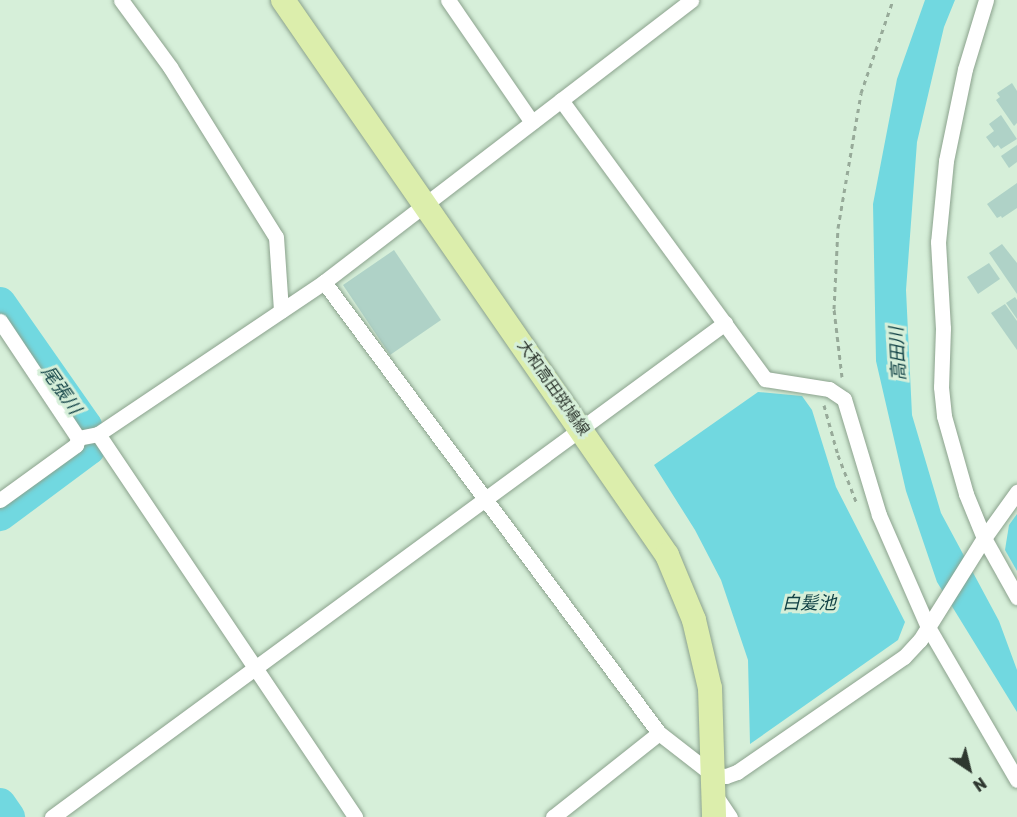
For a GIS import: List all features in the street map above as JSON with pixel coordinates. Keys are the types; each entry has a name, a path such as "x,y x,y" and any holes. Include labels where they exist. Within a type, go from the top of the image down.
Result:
{"main road":[{"name":"大和高田斑鳩線","path":"283,0 667,555 694,620 710,688 714,817"}],"street":[{"path":"121,0 170,67 276,237 281,311"},
{"path":"448,0 532,122"},
{"path":"0,500 87,437 324,282 691,0"},
{"path":"986,0 965,69 948,150 938,242 943,328 940,387 944,416 966,494 984,538 1017,597"},
{"path":"561,100 765,379 830,389 844,399 879,515 931,622 1017,780"},
{"path":"324,282 659,733 714,784 730,817"},
{"path":"0,321 87,437 254,669 355,817"},
{"path":"52,817 725,323"},
{"path":"714,784 737,772 904,657 931,622 984,538 1017,492"},
{"path":"553,817 659,733"}],"path":[{"path":"844,399 834,309 838,228 861,93 893,0"}],"water":[{"name":"高田川","path":"925,0 955,0 944,27 917,142 906,290 912,415 941,513 999,621 1017,670 1017,712 937,582 906,491 876,361 873,204 897,79"},
{"name":"白髪池","path":"758,392 802,396 812,410 836,487 905,622 898,640 750,744 748,660 721,580 695,530 654,465"},
{"path":"1017,514 1017,571 1005,550 1009,525"}],"building":[{"path":"1012,83 1017,91 1017,123 1014,126 996,100 1000,97 997,93"},
{"path":"1001,115 1017,139 1001,149 998,145 994,148 986,137 994,131 989,124"},
{"path":"1017,145 1017,162 1009,168 1001,156"},
{"path":"1017,183 1017,208 1002,218 1001,216 997,218 987,204"},
{"path":"1002,244 1017,263 1017,294 989,253"},
{"path":"394,250 441,320 390,355 343,285"},
{"path":"989,263 1000,279 978,294 967,277"},
{"path":"1015,297 1017,300 1017,319 1006,303"},
{"path":"1005,304 1017,321 1017,350 991,313"}],"waterway":[{"name":"尾張川","path":"0,303 86,426 89,449 0,515"},
{"name":"尾張川","path":"0,804 9,817"}]}
